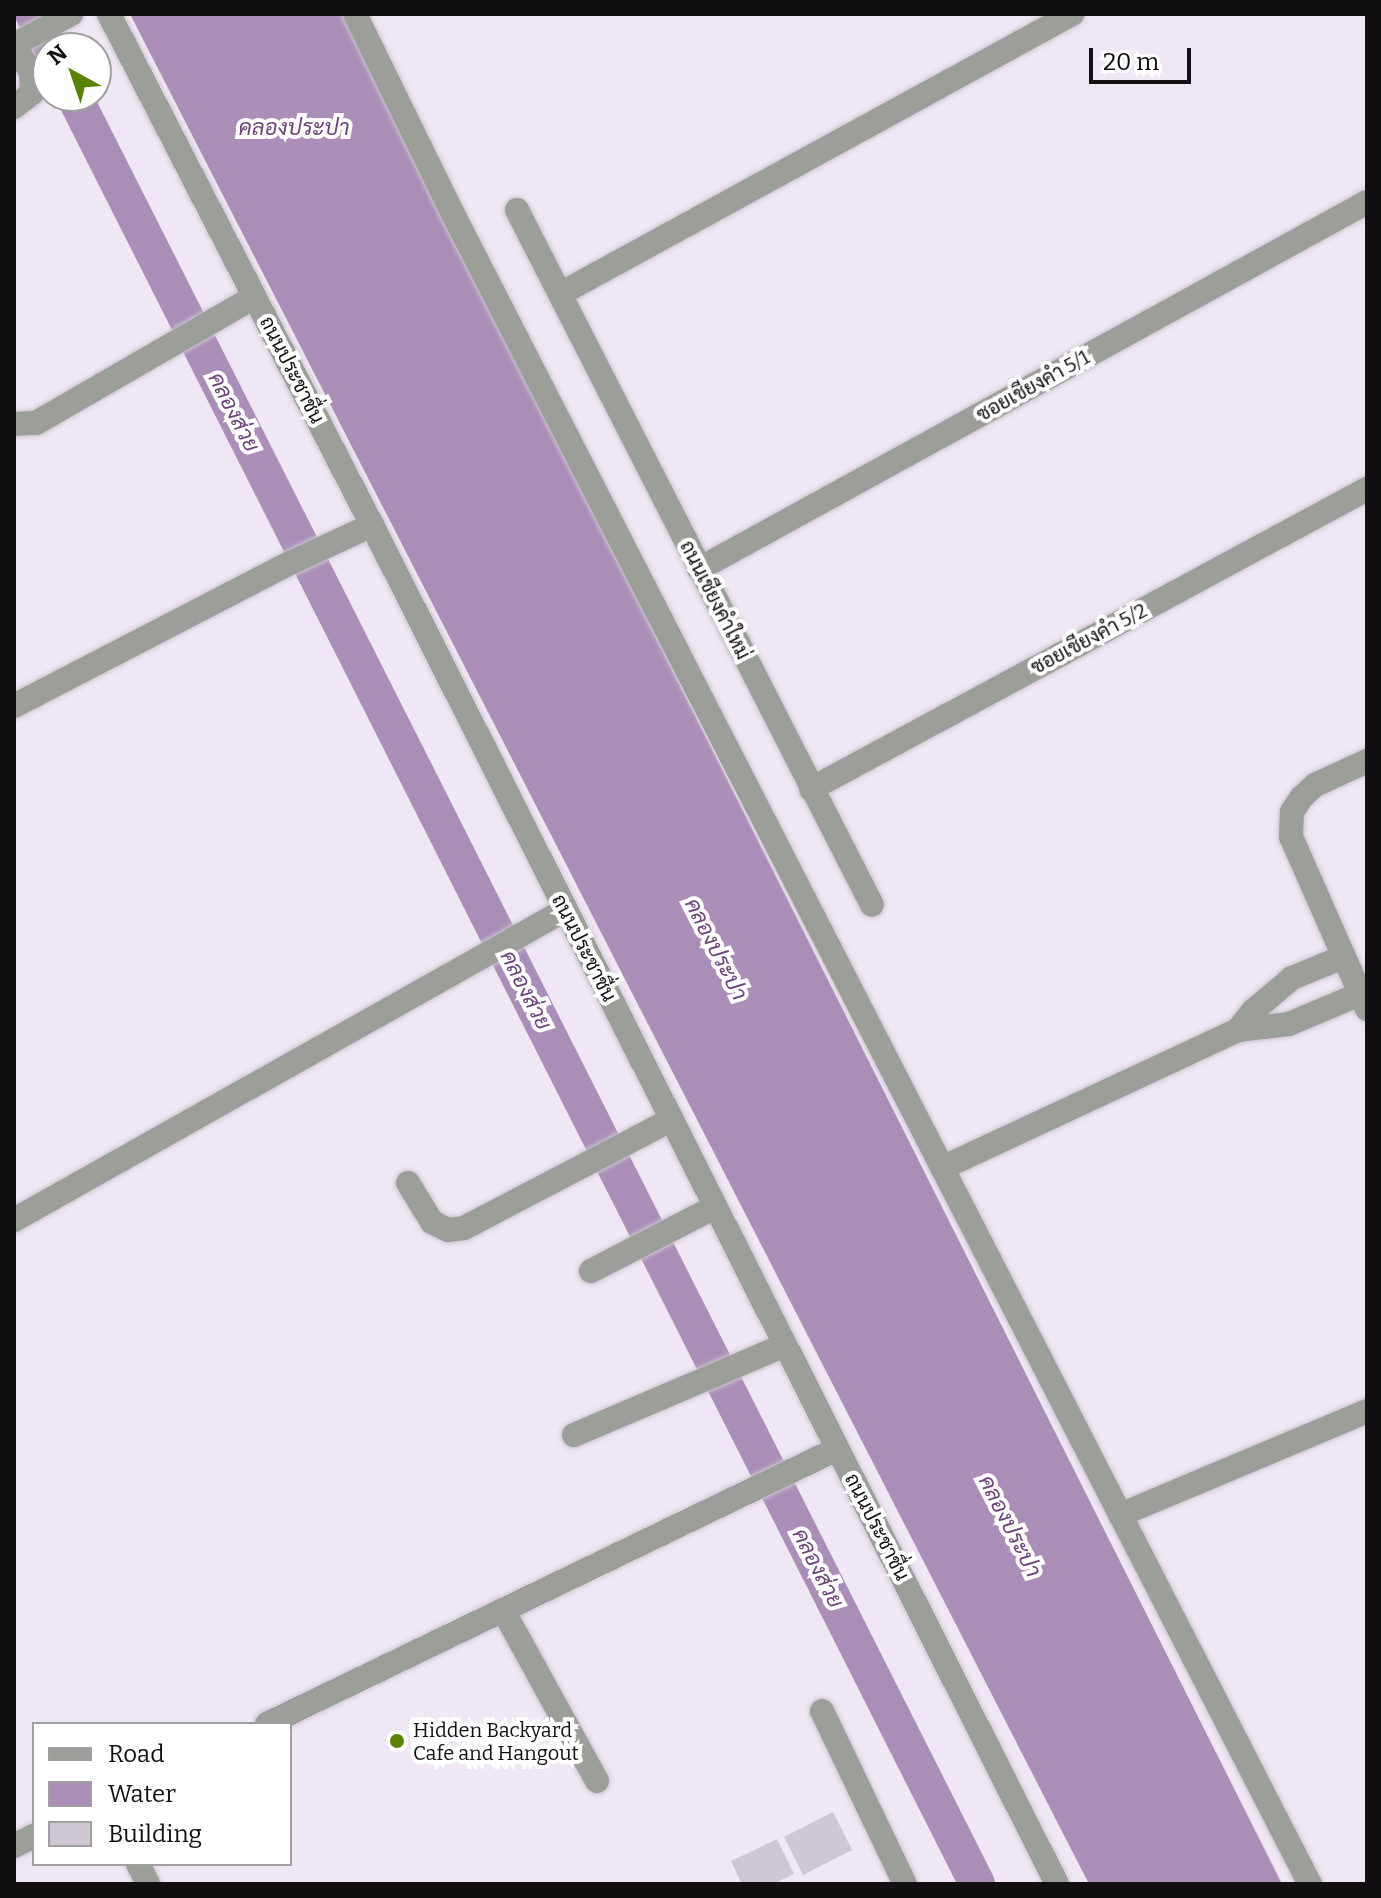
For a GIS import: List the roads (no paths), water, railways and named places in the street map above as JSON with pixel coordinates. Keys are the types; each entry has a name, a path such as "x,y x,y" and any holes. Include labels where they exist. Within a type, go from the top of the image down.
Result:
{"street":[{"path":"14,45 71,14"},
{"name":"ถนนประชาชื่น","path":"109,14 372,525 1057,1884"},
{"path":"355,14 452,212 1310,1884"},
{"path":"560,294 1072,14"},
{"path":"14,52 20,55 31,72 32,93 14,107"},
{"name":"ซอยเชียงคำ 5/1","path":"699,569 1367,202"},
{"name":"ถนนเชียงคำใหม่","path":"517,210 872,905"},
{"path":"14,424 36,423 254,297"},
{"name":"ซอยเชียงคำ 5/2","path":"811,789 1367,489"},
{"path":"14,706 288,564 372,525"},
{"path":"1358,980 1291,837 1292,812 1315,785 1367,761"},
{"path":"14,1220 565,910"},
{"path":"1238,1030 1253,1011 1292,978 1358,980"},
{"path":"942,1168 1238,1030 1289,1024 1358,980"},
{"path":"408,1183 432,1222 448,1230 464,1228 671,1120"},
{"path":"591,1271 640,1243 715,1207"},
{"path":"574,1435 785,1345"},
{"path":"1120,1515 1367,1411"},
{"path":"271,1722 837,1449"},
{"path":"503,1610 597,1781"},
{"path":"822,1711 905,1884"},
{"path":"14,1846 32,1837"},
{"path":"139,1866 148,1884"}],"water":[{"name":"คลองประปา","path":"130,14 343,14 1282,1884 1089,1884"}],"waterway":[{"name":"คลองส่วย","path":"33,14 42,32"},
{"name":"คลองส่วย","path":"82,112 977,1884"}],"place":[{"name":"Hidden Backyard Cafe and Hangout","path":"397,1741"}]}
